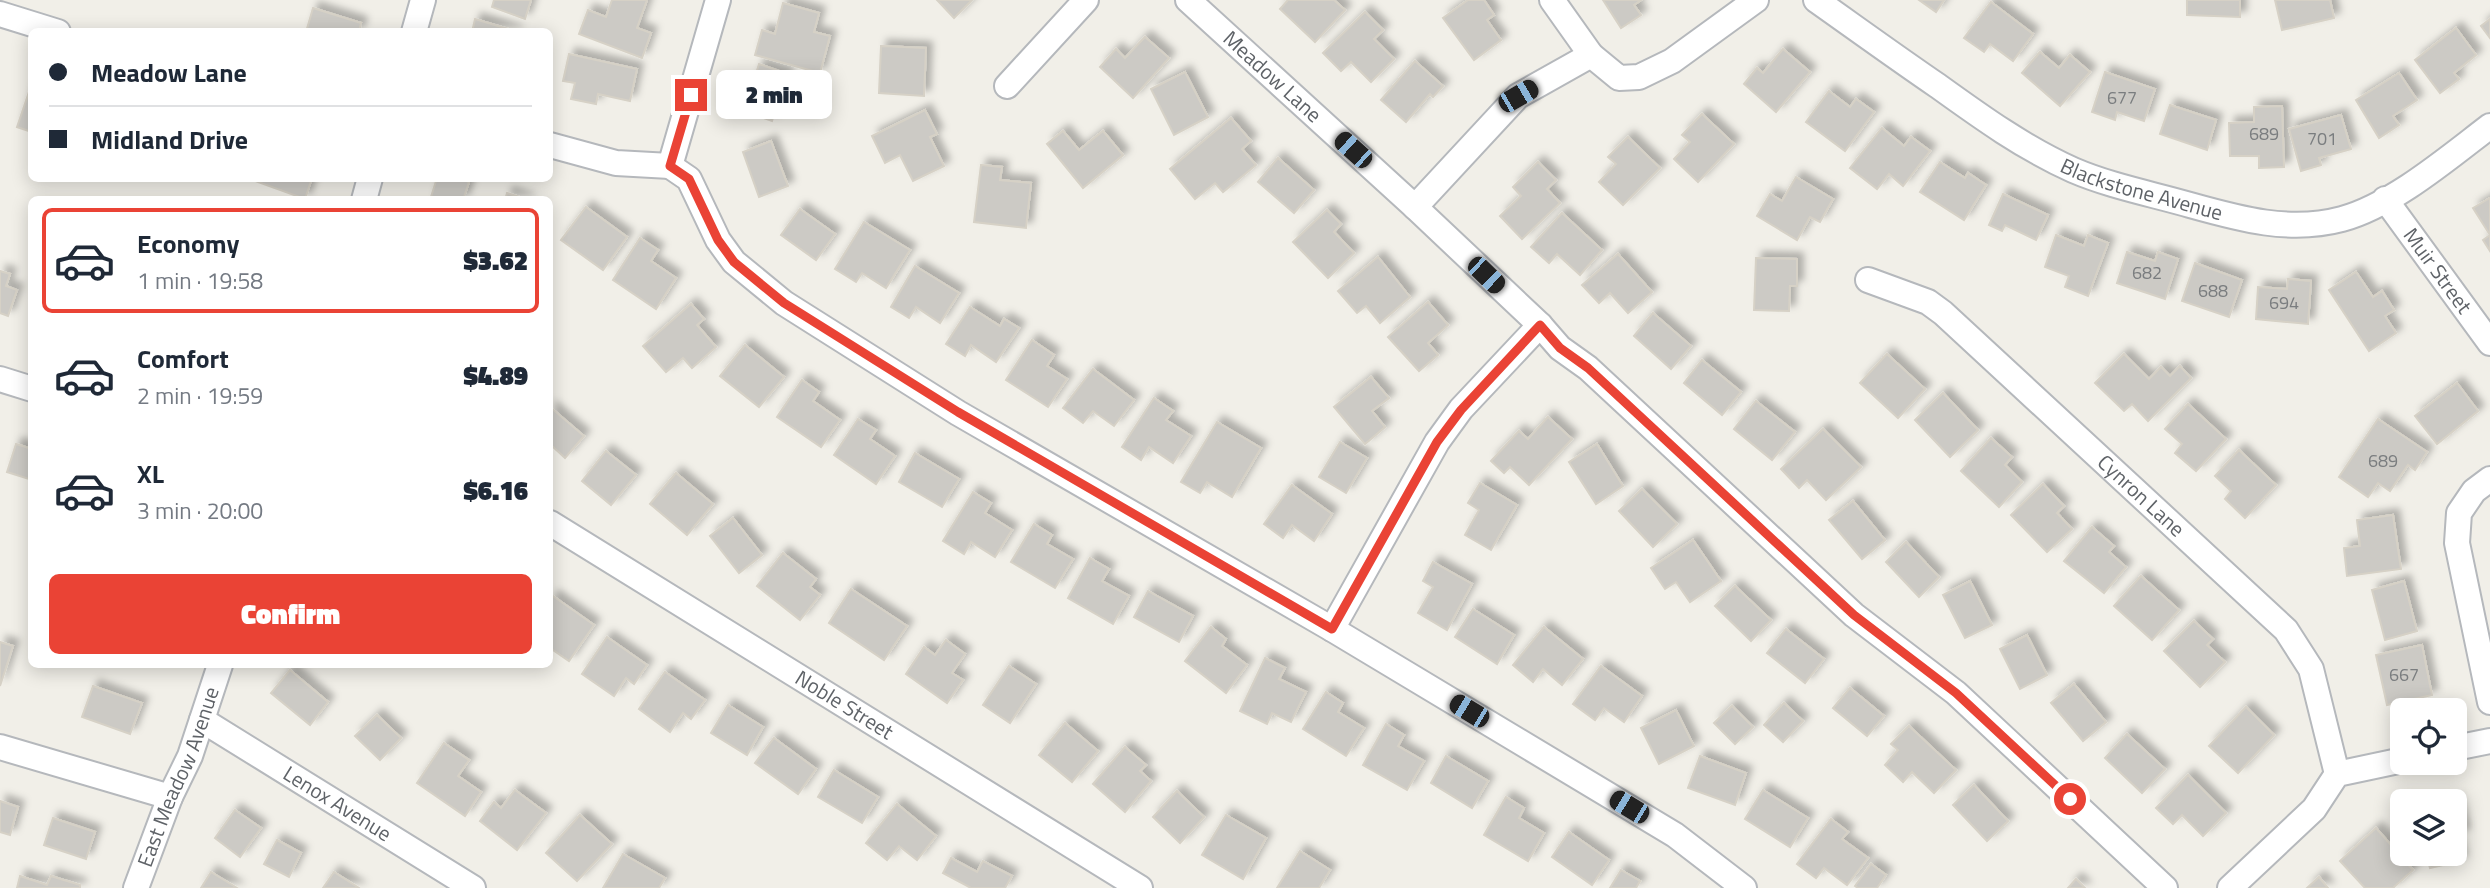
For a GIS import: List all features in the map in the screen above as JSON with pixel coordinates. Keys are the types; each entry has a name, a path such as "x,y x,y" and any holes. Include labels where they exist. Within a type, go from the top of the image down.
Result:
{"street":[{"path":"415,28 423,0"},
{"path":"670,166 718,0"},
{"path":"1007,86 1086,0"},
{"name":"Meadow Lane","path":"1188,0 1415,207 1540,325 1560,348 1588,368 1854,615 1956,693 2165,888"},
{"path":"1552,0 1591,55 1619,78 1639,77 1672,61 1756,0"},
{"name":"Blackstone Avenue","path":"1816,0 1984,120 2022,144 2075,171 2230,216 2270,224 2316,224 2343,219 2385,199 2418,179 2490,127"},
{"path":"0,14 45,28"},
{"path":"1415,207 1518,96 1591,55"},
{"path":"553,146 616,163 670,166 689,179 718,240 734,262 784,303 958,412 1332,629 1675,835 1744,888"},
{"name":"Muir Street","path":"2385,199 2490,343"},
{"name":"Cynron Lane","path":"1868,280 1928,302 1943,313 2286,630 2311,668 2337,774"},
{"path":"1332,629 1437,442 1461,410 1540,325"},
{"path":"0,379 28,388"},
{"path":"2490,479 2474,491 2459,513 2457,542 2490,702"},
{"name":"Noble Street","path":"553,525 1140,888"},
{"name":"East Meadow Avenue","path":"136,888 170,797 190,756 219,668"},
{"name":"Lenox Avenue","path":"202,720 473,888"},
{"path":"2467,746 2490,741"},
{"path":"0,747 170,797"},
{"path":"2230,888 2314,809 2337,774 2390,763"}],"building":[{"path":"494,0 531,0 525,19 492,7"},
{"path":"612,0 647,0 637,28 651,33 642,58 579,34 588,10 606,17"},
{"path":"937,0 972,0 954,18"},
{"path":"1288,0 1334,0 1345,10 1315,42 1280,9"},
{"path":"1468,0 1484,0 1494,15 1487,20 1501,40 1474,60 1443,18"},
{"path":"1603,0 1641,0 1634,5 1641,15 1621,28"},
{"path":"1919,0 1944,0 1936,12"},
{"path":"2187,0 2240,0 2240,17 2187,15"},
{"path":"2275,0 2330,0 2334,18 2282,30"},
{"path":"1991,2 2033,34 2013,61 1990,44 1984,52 1964,38"},
{"path":"783,3 819,13 814,32 830,36 820,73 755,55 762,30 775,34"},
{"path":"313,8 361,23 360,28 307,28"},
{"path":"1365,12 1383,30 1374,39 1394,59 1371,82 1351,62 1341,71 1323,53"},
{"path":"475,19 505,28 473,28"},
{"path":"2490,19 2490,38 2481,26"},
{"path":"2456,28 2476,55 2454,73 2459,79 2440,93 2415,60"},
{"path":"1145,37 1169,58 1133,98 1100,67 1116,49 1125,58"},
{"path":"881,46 926,48 924,96 879,93"},
{"path":"1783,49 1810,72 1776,112 1744,84 1757,68 1763,73"},
{"path":"2040,52 2059,68 2070,55 2090,72 2060,106 2022,73"},
{"path":"569,54 637,69 630,101 598,94 596,104 571,99 575,83 563,81"},
{"path":"1415,61 1443,86 1433,97 1430,94 1406,122 1381,100"},
{"path":"759,64 788,74 772,121 744,111"},
{"path":"1185,72 1208,117 1174,135 1151,89"},
{"path":"2105,72 2155,89 2144,121 2117,112 2115,120 2092,112"},
{"path":"2399,73 2417,100 2393,116 2399,125 2379,138 2356,100"},
{"path":"1829,91 1850,107 1856,99 1874,112 1845,151 1806,122"},
{"path":"28,95 28,131 17,127"},
{"path":"2170,105 2216,120 2207,150 2160,134"},
{"path":"2282,106 2284,167 2259,168 2259,156 2230,156 2229,123 2254,122 2254,107"},
{"path":"925,110 937,134 930,137 944,166 913,181 900,155 885,163 872,136"},
{"path":"1702,114 1734,144 1698,182 1674,159 1690,142 1682,135"},
{"path":"2341,115 2351,149 2319,158 2321,165 2301,171 2289,129"},
{"path":"1231,118 1251,141 1242,149 1256,165 1223,192 1215,183 1195,199 1170,169"},
{"path":"1882,128 1904,146 1911,137 1930,151 1903,186 1889,174 1877,189 1850,168"},
{"path":"1063,131 1079,150 1103,131 1123,155 1083,188 1047,144"},
{"path":"1628,137 1660,168 1623,205 1599,182 1616,164 1608,157"},
{"path":"771,141 788,186 759,197 743,152"},
{"path":"1278,158 1314,190 1294,213 1258,182"},
{"path":"1538,162 1556,180 1547,189 1560,203 1522,239 1500,216 1521,196 1513,187"},
{"path":"1940,162 1965,178 1968,173 1986,185 1964,220 1920,192"},
{"path":"981,165 1002,167 1000,180 1031,183 1026,228 974,222"},
{"path":"1796,177 1833,199 1820,222 1810,217 1797,240 1757,216 1770,194 1782,201"},
{"path":"258,182 311,182 306,196 297,196"},
{"path":"436,182 469,182 464,196 431,196"},
{"path":"2003,194 2048,215 2036,240 2005,225 2002,231 1989,225"},
{"path":"2490,198 2490,235 2473,208"},
{"path":"586,207 627,237 603,270 561,240"},
{"path":"800,209 835,234 816,260 781,235"},
{"path":"1327,210 1341,224 1334,232 1354,253 1328,278 1293,242"},
{"path":"1562,213 1602,250 1580,275 1557,254 1549,263 1531,247"},
{"path":"864,222 910,250 886,288 862,273 856,282 835,269"},
{"path":"2056,235 2084,246 2088,235 2108,243 2088,296 2065,287 2069,276 2045,267"},
{"path":"2490,235 2490,251 2483,240"},
{"path":"640,238 658,250 651,261 676,278 656,309 613,280"},
{"path":"2127,252 2155,261 2158,252 2178,259 2165,299 2117,283"},
{"path":"1618,254 1652,292 1628,313 1610,293 1599,303 1582,285"},
{"path":"1378,257 1410,297 1380,323 1366,306 1357,313 1338,291"},
{"path":"1756,258 1797,259 1797,286 1790,286 1789,311 1754,310"},
{"path":"2195,263 2242,280 2229,317 2182,301"},
{"path":"915,266 959,293 940,323 916,307 909,318 891,307"},
{"path":"0,271 10,274 6,286 17,290 8,316 0,313"},
{"path":"2356,272 2373,297 2382,291 2394,310 2385,316 2396,333 2369,351 2329,290"},
{"path":"2288,279 2311,281 2308,324 2256,319 2258,287 2287,289"},
{"path":"1428,302 1448,325 1428,343 1438,355 1419,371 1388,337"},
{"path":"691,304 704,319 697,325 716,347 692,368 683,358 666,372 643,346"},
{"path":"970,307 1000,326 1004,319 1019,328 996,362 971,345 965,356 946,344"},
{"path":"1653,313 1691,346 1671,369 1634,336"},
{"path":"1032,340 1054,355 1047,366 1067,379 1048,407 1006,380"},
{"path":"745,345 784,377 759,407 720,376"},
{"path":"1887,354 1925,389 1898,418 1860,383"},
{"path":"2124,354 2149,379 2161,367 2170,376 2180,366 2191,378 2148,421 2132,404 2124,411 2095,383"},
{"path":"1702,360 1741,392 1722,415 1684,383"},
{"path":"1093,369 1134,400 1114,426 1093,411 1083,423 1063,408"},
{"path":"1371,377 1389,398 1372,411 1385,427 1365,444 1334,407"},
{"path":"802,380 819,392 813,401 840,420 821,447 777,417"},
{"path":"2457,383 2478,411 2437,444 2415,416"},
{"path":"1943,393 1978,430 1950,457 1915,420"},
{"path":"1154,398 1173,411 1166,420 1191,436 1173,463 1149,447 1141,460 1122,447"},
{"path":"1756,401 1795,432 1772,460 1734,429"},
{"path":"2188,404 2226,439 2196,471 2175,453 2182,444 2165,429"},
{"path":"553,410 584,436 565,458 553,447"},
{"path":"1548,417 1572,439 1529,485 1510,467 1504,473 1491,461 1519,431 1528,439"},
{"path":"858,419 876,430 870,439 895,456 876,484 834,455"},
{"path":"2378,419 2427,452 2415,470 2408,465 2390,491 2378,483 2368,497 2339,477"},
{"path":"1217,422 1261,448 1232,497 1207,482 1200,493 1181,482"},
{"path":"1823,429 1861,467 1826,500 1807,480 1799,488 1781,469"},
{"path":"1991,438 2012,457 2005,465 2022,482 1999,507 1961,471"},
{"path":"1340,442 1367,458 1346,493 1319,477"},
{"path":"16,444 28,448 28,479 7,472"},
{"path":"1597,444 1623,486 1596,504 1569,462"},
{"path":"2239,450 2276,485 2245,518 2225,499 2231,491 2215,476"},
{"path":"606,451 636,475 611,505 582,481"},
{"path":"915,453 959,479 942,507 899,482"},
{"path":"676,473 713,504 687,535 650,504"},
{"path":"1480,483 1517,505 1491,550 1465,535 1479,510 1468,503"},
{"path":"2043,484 2064,506 2057,513 2072,529 2047,552 2011,515"},
{"path":"1292,485 1332,514 1314,541 1292,525 1283,538 1264,524"},
{"path":"1642,489 1677,524 1653,547 1619,511"},
{"path":"973,492 991,503 985,513 1012,530 995,557 971,542 964,554 943,541"},
{"path":"1853,501 1885,540 1862,559 1829,520"},
{"path":"2393,515 2401,569 2347,576 2344,548 2360,546 2357,520"},
{"path":"733,518 762,555 739,573 710,536"},
{"path":"1034,524 1052,535 1047,544 1073,559 1055,588 1011,562"},
{"path":"2092,527 2114,546 2109,552 2126,567 2104,593 2064,561"},
{"path":"1693,540 1721,581 1690,602 1676,582 1665,589 1651,568"},
{"path":"1906,542 1939,577 1919,597 1886,562"},
{"path":"783,553 816,579 810,587 820,595 800,620 757,586"},
{"path":"1090,558 1109,569 1102,581 1129,596 1113,624 1068,598"},
{"path":"1433,562 1472,584 1447,630 1418,613 1433,587 1423,581"},
{"path":"2141,576 2179,610 2152,640 2114,606"},
{"path":"1970,581 1992,625 1965,638 1943,595"},
{"path":"2404,581 2417,631 2385,640 2372,590"},
{"path":"1735,586 1771,620 1751,641 1715,606"},
{"path":"851,589 907,626 884,660 829,623"},
{"path":"1148,591 1193,616 1179,642 1134,617"},
{"path":"553,596 594,625 569,661 553,650"},
{"path":"1473,609 1514,635 1497,664 1455,637"},
{"path":"2194,621 2213,639 2207,645 2225,662 2200,687 2164,651"},
{"path":"1211,627 1226,639 1222,646 1247,665 1226,693 1185,661"},
{"path":"1544,627 1583,659 1562,685 1543,669 1533,682 1513,665"},
{"path":"1786,629 1824,659 1805,683 1767,653"},
{"path":"2027,635 2047,675 2020,689 2000,649"},
{"path":"607,637 647,665 634,684 626,678 614,696 582,674"},
{"path":"946,640 965,654 952,673 963,680 947,703 906,674 924,647 935,655"},
{"path":"0,642 13,646 0,686"},
{"path":"2422,645 2432,695 2390,698 2390,704 2387,705 2376,655"},
{"path":"1265,658 1285,668 1279,679 1306,692 1291,722 1272,713 1267,724 1240,711"},
{"path":"1009,666 1036,684 1010,723 983,705"},
{"path":"1601,666 1642,696 1624,722 1604,708 1595,720 1573,704"},
{"path":"290,670 328,702 310,725 271,693"},
{"path":"665,672 705,700 691,719 683,713 670,732 639,709"},
{"path":"2074,684 2106,722 2083,741 2051,703"},
{"path":"93,686 142,703 130,734 82,717"},
{"path":"1850,688 1884,716 1867,736 1833,708"},
{"path":"1326,692 1343,703 1338,712 1364,728 1346,756 1303,729"},
{"path":"1784,703 1803,721 1783,742 1764,725"},
{"path":"728,705 763,727 747,755 711,733"},
{"path":"1732,706 1753,727 1735,744 1714,723"},
{"path":"2246,707 2274,735 2238,773 2209,746"},
{"path":"1676,710 1694,746 1659,764 1641,728"},
{"path":"377,715 401,738 380,760 355,736"},
{"path":"1065,723 1098,751 1072,782 1039,755"},
{"path":"1386,724 1404,735 1398,746 1424,761 1407,790 1363,765"},
{"path":"1909,726 1956,770 1934,793 1912,772 1903,782 1885,765 1898,750 1891,744"},
{"path":"2127,734 2165,769 2142,793 2105,758"},
{"path":"774,738 816,769 798,794 755,763"},
{"path":"444,743 469,760 458,776 481,792 465,816 417,783"},
{"path":"1125,747 1146,765 1140,771 1151,781 1125,812 1093,784"},
{"path":"1446,756 1488,781 1472,808 1431,783"},
{"path":"1700,756 1746,773 1735,805 1688,788"},
{"path":"834,770 878,797 862,823 818,797"},
{"path":"2188,775 2226,813 2203,836 2182,815 2173,824 2156,808"},
{"path":"1974,785 2008,821 1987,841 1953,805"},
{"path":"515,790 546,813 517,850 480,821 494,802 501,808"},
{"path":"1763,790 1808,818 1790,847 1745,819"},
{"path":"1177,791 1204,817 1180,843 1153,817"},
{"path":"1506,797 1524,808 1519,818 1544,833 1528,861 1484,835"},
{"path":"0,801 18,807 10,835 0,832"},
{"path":"897,804 936,836 917,860 899,846 887,860 866,843"},
{"path":"235,810 261,828 240,857 215,838"},
{"path":"580,815 612,844 577,881 546,853"},
{"path":"1226,815 1266,838 1243,879 1202,855"},
{"path":"53,818 95,832 86,859 44,845"},
{"path":"1831,819 1848,832 1842,839 1868,858 1847,885 1824,868 1816,878 1797,864"},
{"path":"2376,828 2390,844 2390,866 2409,866 2413,870 2393,888 2365,888 2340,861"},
{"path":"1569,832 1609,860 1592,885 1552,857"},
{"path":"277,840 301,853 289,877 264,864"},
{"path":"1300,851 1330,870 1319,888 1277,888"},
{"path":"623,854 665,878 659,888 603,888"},
{"path":"951,858 977,872 983,861 1012,876 1005,888 971,888 943,873"},
{"path":"1871,864 1886,875 1877,888 1858,888 1855,886"},
{"path":"1621,870 1640,881 1636,888 1610,888"},
{"path":"211,872 237,888 201,888"},
{"path":"334,872 359,888 323,888"},
{"path":"20,876 47,885 51,876 80,885 80,888 17,888"},
{"path":"2319,877 2328,888 2307,888"},
{"path":"2076,879 2085,888 2068,888"}],"route":[{"path":"691,95 670,166 689,179 718,240 734,262 784,303 958,412 1332,629 1437,442 1461,410 1540,325 1560,348 1588,368 1854,615 1956,693 2070,799"}]}
